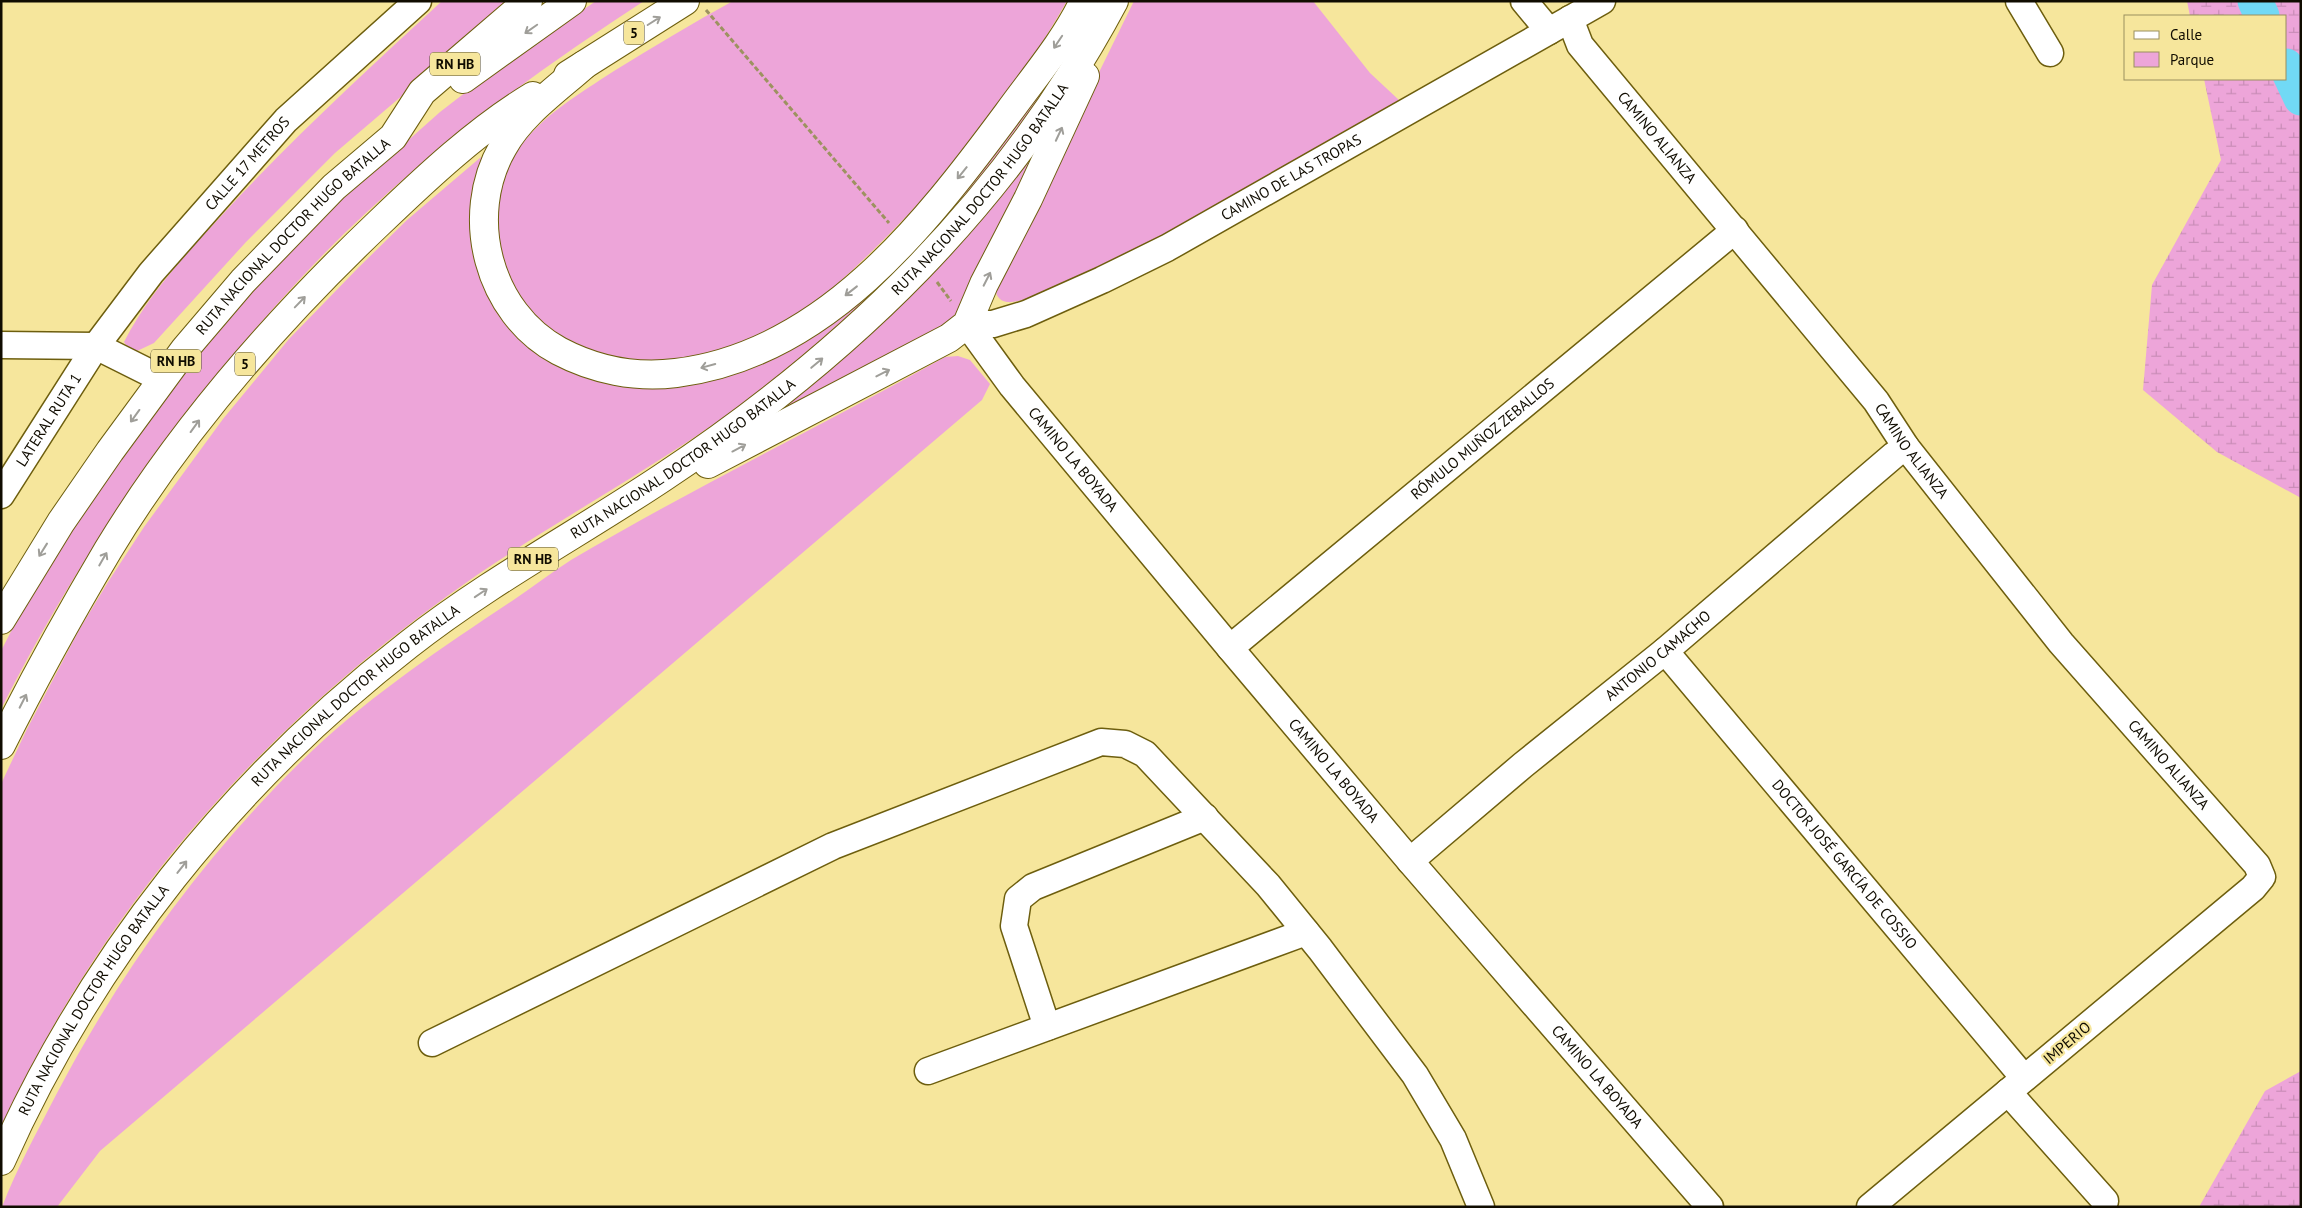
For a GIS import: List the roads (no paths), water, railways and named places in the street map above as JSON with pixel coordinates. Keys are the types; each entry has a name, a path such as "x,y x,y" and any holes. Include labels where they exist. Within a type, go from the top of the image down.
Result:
{"highway":[{"name":"RUTA NACIONAL DOCTOR HUGO BATALLA","path":"1,620 61,522 162,380 243,280 334,187 393,137 422,92 528,1"},
{"path":"393,137 471,73 572,1"},
{"path":"584,66 526,117 503,146 486,189 484,236 488,260 499,285 518,316 536,335 558,350 582,362 624,373 676,373 725,362 750,353 786,336 821,314 856,287 929,215 971,163 1042,66 1084,1"},
{"name":"RUTA NACIONAL DOCTOR HUGO BATALLA","path":"1,1161 70,1025 123,944 193,852 249,789 338,702 410,643 504,577 661,478 789,387 844,341 966,219 1029,136 1097,33 1114,1"},
{"name":"5","path":"1,744 38,671 108,549 202,417 272,331 346,254 459,151 512,109 584,66 695,5"},
{"path":"661,478 703,467 949,338 967,324 984,284 1028,199 1084,79 1097,33"}],"street":[{"name":"CALLE 17 METROS","path":"96,346 151,274 286,120 418,1"},
{"name":"CAMINO ALIANZA","path":"1524,1 1560,25 1580,44 1876,401 1906,447 2060,643 2257,865 2262,877"},
{"name":"CAMINO DE LAS TROPAS","path":"967,324 993,324 1026,314 1159,252 1602,1"},
{"path":"2019,1 2050,53"},
{"name":"RÓMULO MUÑOZ ZEBALLOS","path":"1230,648 1735,230"},
{"name":"CAMINO LA BOYADA","path":"967,324 1012,386 1230,648 1410,861 1710,1207"},
{"path":"1,345 96,346 162,380"},
{"name":"LATERAL RUTA 1","path":"1,495 96,346"},
{"name":"ANTONIO CAMACHO","path":"1410,861 1523,765 1665,651 1894,454 1906,447"},
{"name":"DOCTOR JOSÉ GARCÍA DE COSSIO","path":"1665,651 2016,1085 2105,1201"},
{"path":"432,1043 833,846 1101,742 1125,744 1145,754 1268,885 1306,932 1415,1075 1453,1140 1481,1207"},
{"path":"1047,1027 1014,926 1018,900 1033,887 1205,818"},
{"name":"IMPERIO","path":"1870,1207 2253,888 2262,877"},
{"path":"928,1071 1306,932"}],"waterway":[{"path":"2255,1 2262,15"},
{"path":"2287,68 2301,98"}]}
